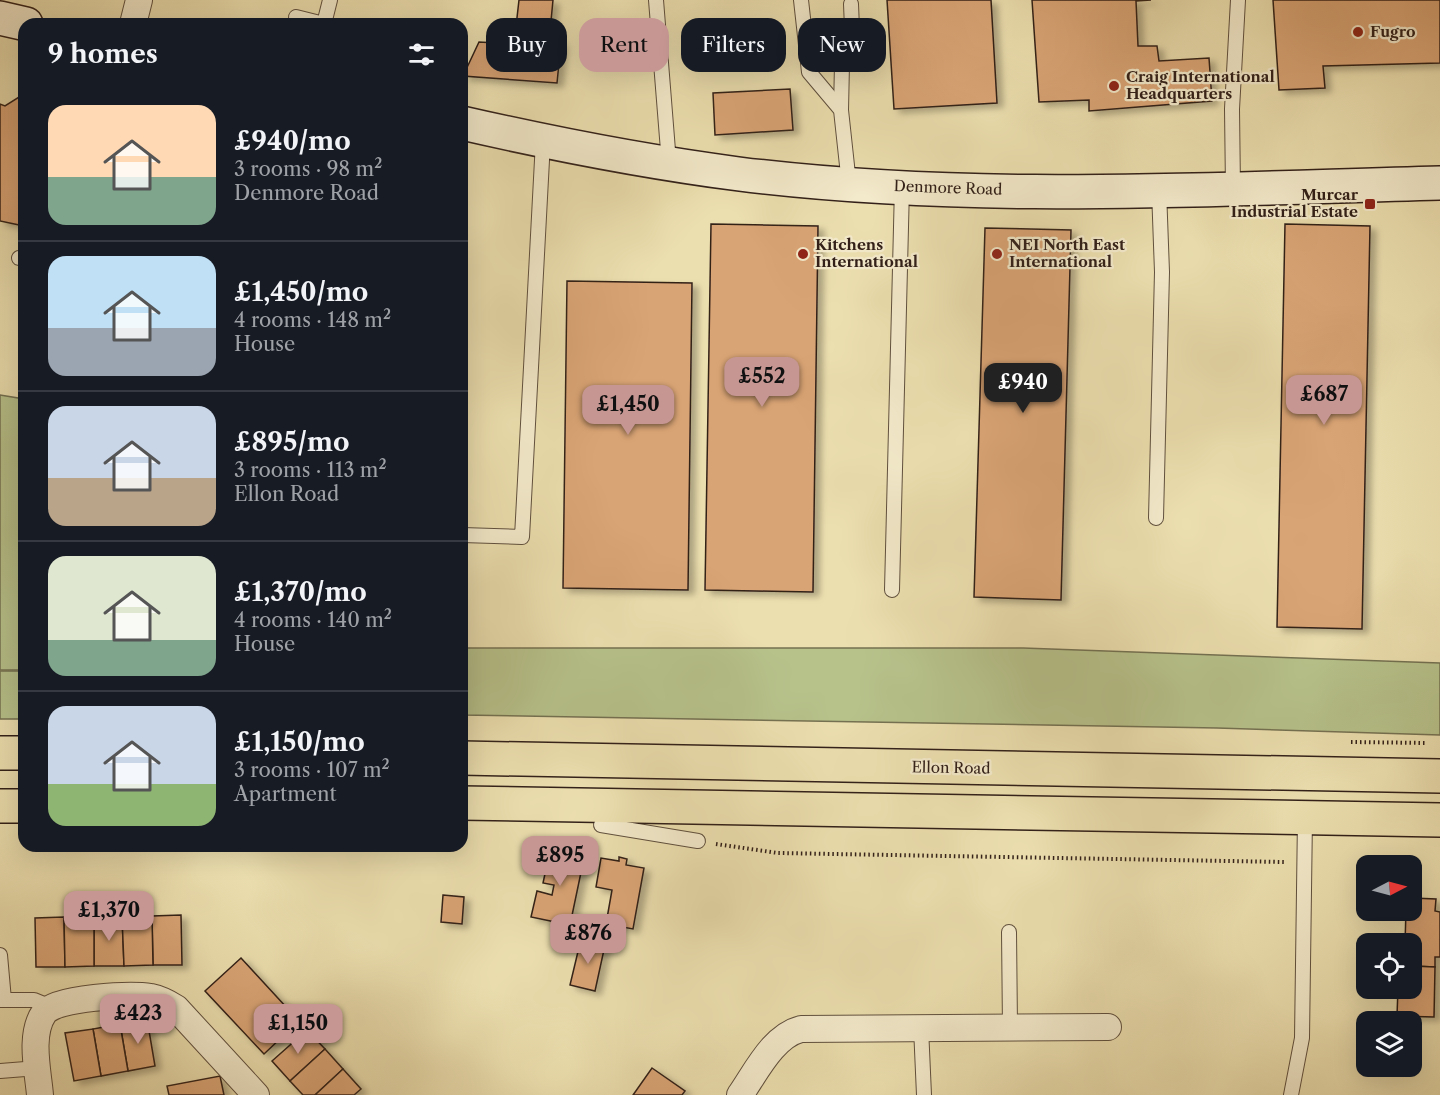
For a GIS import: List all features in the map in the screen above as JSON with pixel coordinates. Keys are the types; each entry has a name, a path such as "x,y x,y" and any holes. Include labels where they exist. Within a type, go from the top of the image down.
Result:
{"main road":[{"path":"0,753 18,753"},
{"name":"Ellon Road","path":"468,758 1440,776"},
{"path":"468,803 1440,820"},
{"path":"0,806 18,806"}],"street":[{"path":"134,18 139,0"},
{"path":"0,18 18,22"},
{"name":"Denmore Road","path":"468,124 543,141 669,164 740,174 849,184 1038,191 1233,189 1440,183"},
{"path":"40,1095 36,1046 39,1025 51,1007 69,1000 149,997 163,1000 176,1008 256,1095"},
{"path":"740,1095 773,1048 795,1030 814,1027 1108,1027"}],"lane":[{"path":"326,18 330,0"},
{"path":"656,0 669,164"},
{"path":"801,0 809,72 841,110"},
{"path":"1233,189 1232,109 1238,0"},
{"path":"849,184 841,110 842,64 853,53 851,4"},
{"path":"296,17 300,18"},
{"path":"468,535 522,537 543,141"},
{"path":"892,590 902,187"},
{"path":"1156,518 1162,272 1159,190"},
{"path":"1292,1095 1302,1038 1305,817"},
{"path":"601,825 698,841"},
{"path":"1009,932 1010,1027"},
{"path":"0,955 2,1000 34,1000 51,1007"},
{"path":"921,1027 924,1095"},
{"path":"0,1071 38,1068"}],"path":[{"path":"698,841 778,853 1304,862"}],"green space":[{"path":"0,395 18,398 18,670 0,670"},
{"path":"468,648 1023,648 1440,663 1440,735 1217,728 468,715"},
{"path":"0,671 18,671 18,719 0,719"}],"building":[{"path":"519,0 553,0 551,18 517,18"},
{"path":"887,0 991,0 997,103 894,109"},
{"path":"1032,0 1151,0 1136,1 1138,46 1157,46 1159,61 1209,58 1212,101 1089,111 1089,100 1039,102"},
{"name":"Fugro","path":"1273,0 1440,0 1440,63 1323,66 1325,88 1279,90"},
{"path":"479,42 486,42 486,72 558,72 557,83 468,76 468,65"},
{"path":"790,89 793,130 715,135 713,93"},
{"path":"18,98 18,225 0,221 0,104 5,106"},
{"path":"711,224 818,226 813,592 705,590"},
{"path":"1285,224 1370,226 1362,629 1277,627"},
{"path":"985,228 1071,230 1061,600 974,597"},
{"path":"567,281 692,283 688,590 563,588"},
{"path":"565,844 574,846 572,856 584,858 570,925 531,917 537,891 552,895 554,885 543,883 550,851 562,853"},
{"path":"619,857 627,859 626,865 644,868 633,929 606,924 612,890 596,887 601,858 619,861"},
{"path":"443,895 464,897 462,924 441,922"},
{"path":"1422,898 1436,899 1435,911 1440,912 1440,957 1435,957 1435,967 1422,966 1422,933 1405,933 1406,921 1422,921"},
{"path":"181,915 182,965 153,965 152,916"},
{"path":"122,916 124,966 94,966 94,917"},
{"path":"122,916 152,916 153,965 124,966"},
{"path":"64,917 65,967 36,967 35,918"},
{"path":"64,917 94,917 94,966 65,967"},
{"path":"581,939 605,945 595,991 570,985"},
{"path":"241,958 299,1021 264,1054 205,991"},
{"path":"1422,966 1435,967 1434,1017 1422,1017 1422,1011 1397,1011 1398,999 1422,999"},
{"path":"147,1019 155,1066 128,1071 120,1024"},
{"path":"120,1024 128,1071 101,1076 93,1029"},
{"path":"93,1029 101,1076 74,1081 65,1033"},
{"path":"307,1030 325,1049 290,1081 272,1061"},
{"path":"325,1049 343,1069 315,1095 303,1095 290,1081"},
{"path":"652,1068 685,1091 682,1095 633,1095"},
{"path":"343,1069 361,1089 354,1095 315,1095"},
{"path":"220,1076 224,1095 169,1095 167,1086"}],"place":[{"name":"Fugro","path":"1358,32"},
{"name":"Craig International Headquarters","path":"1114,86"},
{"name":"Murcar Industrial Estate","path":"1370,204"},
{"name":"Kitchens International","path":"803,254"},
{"name":"NEI North East International","path":"997,254"}]}
